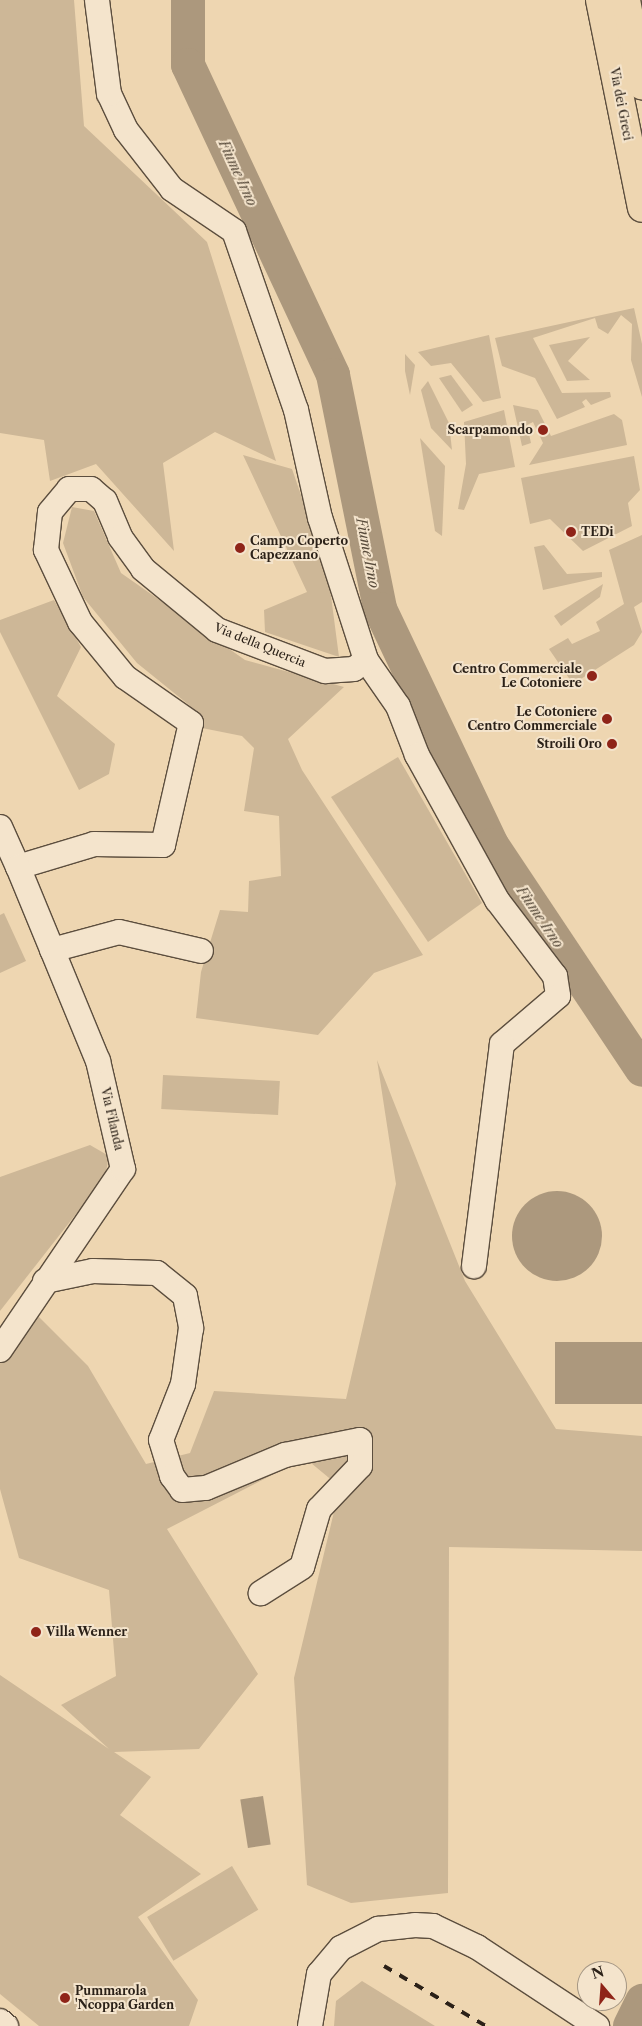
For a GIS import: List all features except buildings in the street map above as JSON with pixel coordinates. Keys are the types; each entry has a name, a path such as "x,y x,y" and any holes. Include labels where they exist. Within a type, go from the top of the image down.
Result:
{"main road":[{"name":"Via dei Greci","path":"600,0 642,208"},
{"name":"Via dei Greci","path":"626,0 642,86"}],"street":[{"path":"97,0 109,94 126,130 172,189 234,231 296,410 320,518 366,660 398,706 417,755 497,900 555,976 558,996 502,1044 474,1266"},
{"name":"Via della Quercia","path":"18,867 94,844 163,845 192,723 124,677 80,622 46,550 50,512 69,489 91,489 105,500 120,537 143,569 217,630 325,671 354,669 366,660"},
{"path":"0,828 18,867"},
{"name":"Via Filanda","path":"0,1350 45,1281 123,1169 98,1061 18,867"},
{"path":"52,950 119,932 200,951"},
{"path":"45,1281 93,1271 157,1273 185,1296 190,1328 183,1384 161,1440 172,1476 182,1490 206,1488 285,1455 360,1440 360,1466 319,1509 302,1567 261,1593"},
{"path":"310,2026 314,1989 330,1959 360,1935 397,1926 434,1926 452,1934 597,2026"},
{"path":"0,2022 6,2026"}],"shaded area":[{"path":"0,0 74,0 84,126 207,242 276,461 215,432 163,463 174,551 96,464 50,481 44,440 0,433"},
{"path":"634,308 642,344 642,397 631,360 632,324 621,315 608,334 598,328 595,318 533,338 562,393 610,392 611,397 591,405 586,399 582,402 585,407 557,419 535,378 502,366 495,338"},
{"path":"489,335 501,398 483,402 451,363 431,366 418,352"},
{"path":"590,337 568,361 590,380 567,381 549,345"},
{"path":"405,354 415,365 410,395 405,371"},
{"path":"451,375 473,405 462,412 439,378"},
{"path":"428,381 449,423 452,450 431,428 421,390"},
{"path":"513,405 538,410 551,436 614,414 622,420 627,445 529,465 543,443 533,422 527,425 531,443 522,446"},
{"path":"504,410 515,467 479,474 464,510 458,509 466,464 464,422"},
{"path":"420,438 445,466 442,536 435,531"},
{"path":"243,455 292,469 328,573 339,657 265,632 264,610 307,592"},
{"path":"634,456 640,490 628,503 632,526 583,551 550,519 530,524 521,478"},
{"path":"72,507 94,511 121,573 245,660 344,687 288,739 302,770 423,955 374,973 318,1035 196,1018 201,972 220,910 248,912 249,881 281,876 279,816 244,811 254,748 242,736 202,728 189,705 137,663 83,597 63,543"},
{"path":"642,535 642,602 634,607 642,632 634,645 573,684 549,649 568,638 572,644 600,631 596,622 624,604 609,550"},
{"path":"544,545 567,574 602,572 602,577 543,590 534,547"},
{"path":"603,584 600,597 561,626 554,616"},
{"path":"54,600 81,647 57,696 115,744 109,774 79,790 0,632 0,620"},
{"path":"398,757 482,903 428,942 331,797"},
{"path":"4,913 26,961 0,973 0,915"},
{"path":"377,1060 465,1281 556,1429 642,1436 642,1551 449,1547 448,1893 351,1903 307,1885 294,1678 340,1487 305,1458 167,1529 258,1674 199,1749 114,1752 151,1777 120,1815 201,1874 138,1917 198,2000 189,2026 39,2026 0,1994 0,1675 109,1749 61,1705 116,1676 109,1590 19,1558 0,1489 0,1353 32,1310 88,1366 146,1464 190,1453 214,1391 346,1399 396,1184"},
{"path":"163,1075 280,1081 278,1115 161,1109"},
{"path":"90,1145 109,1156 105,1177 0,1311 0,1177"},
{"path":"557,1191 574,1194 589,1204 599,1219 602,1236 599,1253 589,1268 574,1278 557,1281 540,1278 525,1268 515,1253 512,1236 515,1219 525,1204 540,1194"},
{"path":"555,1342 642,1342 642,1404 555,1404"},
{"path":"263,1796 271,1844 248,1848 240,1800"},
{"path":"232,1866 258,1910 173,1961 147,1917"},
{"path":"362,1981 435,2026 334,2026 336,2001"}],"waterway":[{"name":"Fiume Irno","path":"188,0 188,65 333,375 380,609 492,845 642,1070"},
{"name":"Fiume Irno","path":"630,2026 642,2001"}],"railway":[{"path":"384,1966 486,2026"}],"place":[{"name":"Scarpamondo","path":"543,430"},
{"name":"TEDi","path":"571,532"},
{"name":"Campo Coperto Capezzano","path":"240,548"},
{"name":"Centro Commerciale Le Cotoniere","path":"592,676"},
{"name":"Le Cotoniere Centro Commerciale","path":"607,719"},
{"name":"Stroili Oro","path":"612,744"},
{"name":"Villa Wenner","path":"36,1632"},
{"name":"Pummarola 'Ncoppa Garden","path":"65,1998"}]}
